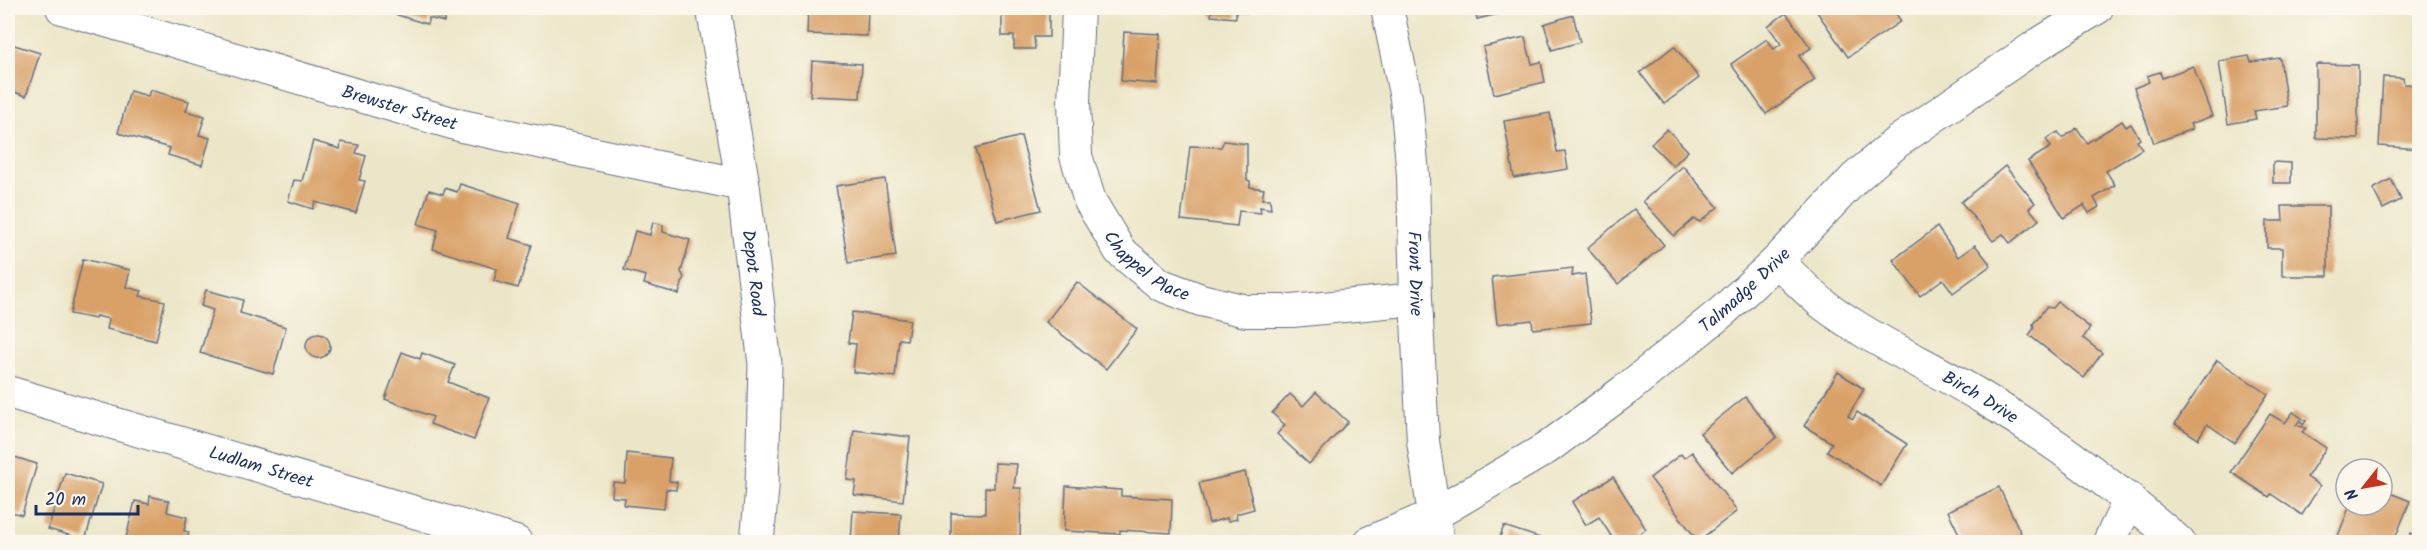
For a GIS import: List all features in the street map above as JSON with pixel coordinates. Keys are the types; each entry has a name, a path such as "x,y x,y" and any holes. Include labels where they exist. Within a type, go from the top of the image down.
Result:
{"street":[{"name":"Brewster Street","path":"62,8 462,126 743,185"},
{"name":"Depot Road","path":"713,8 743,185 765,364 762,488 757,543"},
{"name":"Chappel Place","path":"1077,8 1074,102 1076,156 1090,201 1120,251 1161,285 1201,300 1246,311 1292,311 1416,299"},
{"name":"Front Drive","path":"1388,8 1406,98 1412,164 1423,441 1435,529"},
{"name":"Talmadge Drive","path":"1370,543 1435,529 1556,441 1628,388 1714,318 1776,261 1856,178 1897,142 2097,8"},
{"name":"Birch Drive","path":"1776,261 1823,304 1885,343 2034,429 2130,499 2179,543"},
{"name":"Ludlam Street","path":"8,392 516,543"},
{"path":"2109,543 2130,499"}],"building":[{"path":"365,8 383,8 381,13"},
{"path":"385,8 448,8 444,22 429,18 427,24 394,14 395,11"},
{"path":"808,8 868,8 867,36 807,34"},
{"path":"928,8 953,8 955,11 928,10"},
{"path":"1002,8 1049,8 1049,37 1034,37 1035,49 1014,49 1014,36 1002,36"},
{"path":"1212,8 1248,8 1248,13 1236,11 1236,18 1211,16"},
{"path":"1475,8 1524,8 1477,19"},
{"path":"1892,8 1901,21 1848,57 1815,9"},
{"path":"1786,13 1811,48 1799,56 1815,80 1766,114 1731,64 1767,39 1774,49 1781,44 1768,26"},
{"path":"1573,15 1580,42 1552,50 1544,24"},
{"path":"1124,32 1160,34 1157,84 1121,81"},
{"path":"1525,37 1532,64 1541,62 1545,82 1494,94 1483,47"},
{"path":"8,43 40,53 26,96 8,90"},
{"path":"1674,46 1699,78 1664,104 1640,73"},
{"path":"2249,56 2251,62 2280,58 2287,106 2254,111 2256,119 2228,124 2219,61"},
{"path":"812,61 862,64 860,98 810,96"},
{"path":"2316,64 2358,65 2358,139 2316,138"},
{"path":"2193,66 2212,116 2190,124 2192,129 2154,143 2134,88 2149,82 2147,76 2160,72 2162,78"},
{"path":"2383,77 2403,78 2404,84 2420,85 2420,149 2379,146"},
{"path":"150,90 189,101 186,111 205,116 199,135 210,138 202,165 168,155 170,148 118,133 130,91 148,96"},
{"path":"1550,113 1557,152 1565,151 1568,169 1514,178 1504,121"},
{"path":"2122,121 2126,127 2131,124 2140,139 2137,141 2142,149 2106,171 2115,185 2094,198 2099,207 2089,213 2084,205 2064,218 2028,161 2051,147 2046,139 2058,132 2062,138 2077,128 2087,143"},
{"path":"1667,129 1688,151 1673,166 1651,144"},
{"path":"1021,136 1041,210 997,221 976,148"},
{"path":"313,141 340,149 341,142 359,145 356,153 366,156 359,180 365,181 356,213 315,202 313,209 288,201 294,180 302,181"},
{"path":"1224,141 1247,144 1247,180 1250,181 1250,187 1264,189 1262,199 1270,199 1271,209 1260,207 1261,213 1239,211 1237,226 1181,220 1190,146 1221,147"},
{"path":"2273,162 2291,163 2291,183 2273,183"},
{"path":"1683,166 1718,207 1700,222 1694,219 1674,236 1643,201"},
{"path":"2005,166 2035,203 2029,208 2039,220 2010,243 2003,234 1993,241 1961,202"},
{"path":"885,179 896,256 848,263 836,186"},
{"path":"2391,179 2401,200 2383,209 2373,189"},
{"path":"460,184 520,203 509,238 532,245 518,288 494,281 497,269 433,249 438,230 418,224 429,190 443,194 445,188 457,192"},
{"path":"2282,206 2328,206 2328,276 2282,276 2282,248 2267,248 2267,221 2283,221"},
{"path":"1634,209 1664,245 1618,284 1587,248"},
{"path":"653,222 663,225 663,232 690,240 681,272 684,277 679,294 644,284 646,276 624,270 635,231 650,235"},
{"path":"1937,227 1958,257 1975,245 1991,265 1953,293 1943,279 1920,296 1893,260"},
{"path":"83,259 130,270 126,287 142,291 140,296 165,301 156,341 107,329 109,319 70,314"},
{"path":"1573,268 1572,276 1585,274 1591,323 1533,329 1532,320 1497,324 1492,277"},
{"path":"1077,282 1137,329 1106,369 1046,322"},
{"path":"206,290 243,300 240,313 286,327 273,374 200,353 213,310 201,306"},
{"path":"2058,302 2090,328 2083,338 2102,353 2084,378 2029,335 2034,328 2033,324 2046,307 2053,308"},
{"path":"852,312 910,320 907,340 899,339 895,377 853,372 856,344 848,343"},
{"path":"318,334 323,335 329,341 329,351 323,357 318,358 313,357 307,351 306,346 307,341 313,335"},
{"path":"402,352 420,359 422,353 455,365 448,382 489,398 474,440 430,424 433,417 385,399"},
{"path":"2217,360 2268,394 2235,443 2207,424 2198,439 2175,424"},
{"path":"1838,372 1864,389 1848,416 1853,419 1857,412 1907,444 1881,486 1827,451 1832,443 1804,426"},
{"path":"1316,392 1348,422 1309,464 1277,434 1285,425 1272,413 1290,394 1303,406"},
{"path":"1745,397 1777,437 1732,473 1700,433"},
{"path":"2293,412 2306,421 2303,425 2300,420 2296,425 2306,428 2302,432 2326,448 2307,477 2320,486 2302,515 2271,494 2269,497 2231,472 2270,414 2285,423"},
{"path":"854,430 910,437 903,501 854,495 856,481 847,480"},
{"path":"1692,452 1737,511 1698,541 1650,478 1681,454 1684,458"},
{"path":"627,453 671,458 669,481 677,482 676,490 666,489 664,509 624,505 625,498 612,497 613,482 625,483"},
{"path":"8,455 37,464 22,515 8,511"},
{"path":"995,463 1017,464 1014,488 1021,488 1020,542 951,542 951,513 985,514 985,488 994,488"},
{"path":"1245,472 1254,509 1236,514 1237,519 1228,521 1227,518 1209,523 1199,483"},
{"path":"65,473 102,484 85,540 48,529"},
{"path":"1613,477 1646,529 1636,536 1640,542 1615,542 1599,517 1586,525 1572,502"},
{"path":"1066,486 1121,490 1121,496 1172,499 1171,533 1120,530 1120,534 1064,531"},
{"path":"1999,487 2025,542 1963,542 1948,511"},
{"path":"2394,495 2410,501 2396,536 2407,541 2411,533 2420,537 2420,542 2336,541 2345,517 2394,517"},
{"path":"150,496 169,501 167,512 187,517 184,531 189,532 186,542 125,542 135,501 149,504"},
{"path":"853,511 901,514 899,542 851,542"},
{"path":"1504,526 1546,540 1545,542 1498,542"}]}
